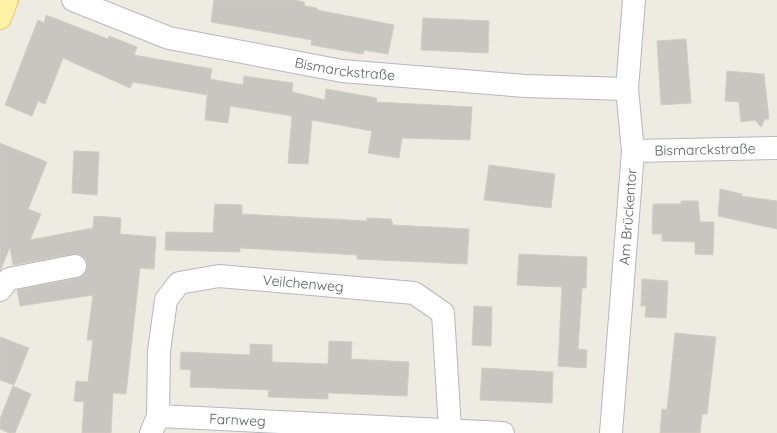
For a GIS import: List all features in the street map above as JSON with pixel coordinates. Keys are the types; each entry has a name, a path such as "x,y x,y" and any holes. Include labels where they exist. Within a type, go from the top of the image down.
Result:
{"main road":[{"path":"0,18 7,0"}],"street":[{"name":"Bismarckstraße","path":"72,0 169,38 342,71 525,86 627,89"},
{"name":"Am Brückentor","path":"611,433 633,151 627,89 634,0"},
{"name":"Bismarckstraße","path":"633,151 777,148"},
{"path":"0,290 9,279 75,266"},
{"name":"Veilchenweg","path":"155,424 159,352 166,300 179,283 219,276 414,292 443,313 450,430"},
{"name":"Farnweg","path":"155,424 450,430 503,433"}],"building":[{"path":"214,0 294,0 304,2 305,6 317,8 317,10 394,25 388,54 364,50 363,54 311,45 312,40 211,22"},
{"path":"46,15 108,39 109,36 137,47 134,55 212,69 210,79 243,85 244,76 293,83 292,92 325,100 326,89 377,98 376,102 472,107 470,140 402,138 399,158 368,153 372,131 312,120 308,164 288,163 292,116 230,106 228,123 205,120 208,86 207,95 133,82 130,88 63,58 45,104 38,101 32,116 5,105 38,20 44,23"},
{"path":"423,18 489,21 488,53 421,50"},
{"path":"686,39 691,103 661,105 657,41"},
{"path":"727,71 764,74 769,119 765,119 761,127 755,120 741,122 739,102 725,101"},
{"path":"0,143 47,162 28,209 41,214 30,240 93,228 94,216 121,218 120,234 156,237 154,269 140,268 126,394 113,393 111,433 82,433 84,402 74,401 76,381 88,382 93,340 87,340 93,295 20,306 17,290 78,278 87,270 85,258 79,254 73,254 13,265 10,247 0,271"},
{"path":"74,151 99,152 97,195 72,193"},
{"path":"489,165 555,174 551,208 484,200"},
{"path":"720,189 742,194 741,196 777,201 777,229 718,216"},
{"path":"681,201 698,201 700,222 714,222 713,255 695,254 695,242 662,241 662,234 652,234 653,204 681,204"},
{"path":"215,204 242,205 242,214 367,221 367,218 391,219 393,225 469,229 467,264 357,259 357,255 240,248 240,252 165,250 166,232 213,233"},
{"path":"519,254 587,257 586,288 582,288 578,349 587,350 586,368 558,366 562,287 517,285"},
{"path":"642,279 668,281 666,318 645,317 646,306 641,306"},
{"path":"474,306 492,307 491,346 472,345"},
{"path":"675,333 716,337 707,414 702,414 700,433 660,433 662,409 667,410"},
{"path":"0,337 29,348 14,385 0,380"},
{"path":"329,341 352,342 351,359 409,362 407,396 328,393 328,399 268,397 269,390 190,387 191,370 180,369 181,352 250,355 250,344 272,345 272,362 328,364"},
{"path":"482,368 553,372 552,403 480,400"},
{"path":"13,386 31,394 15,433 9,433 0,429 0,419"}]}
